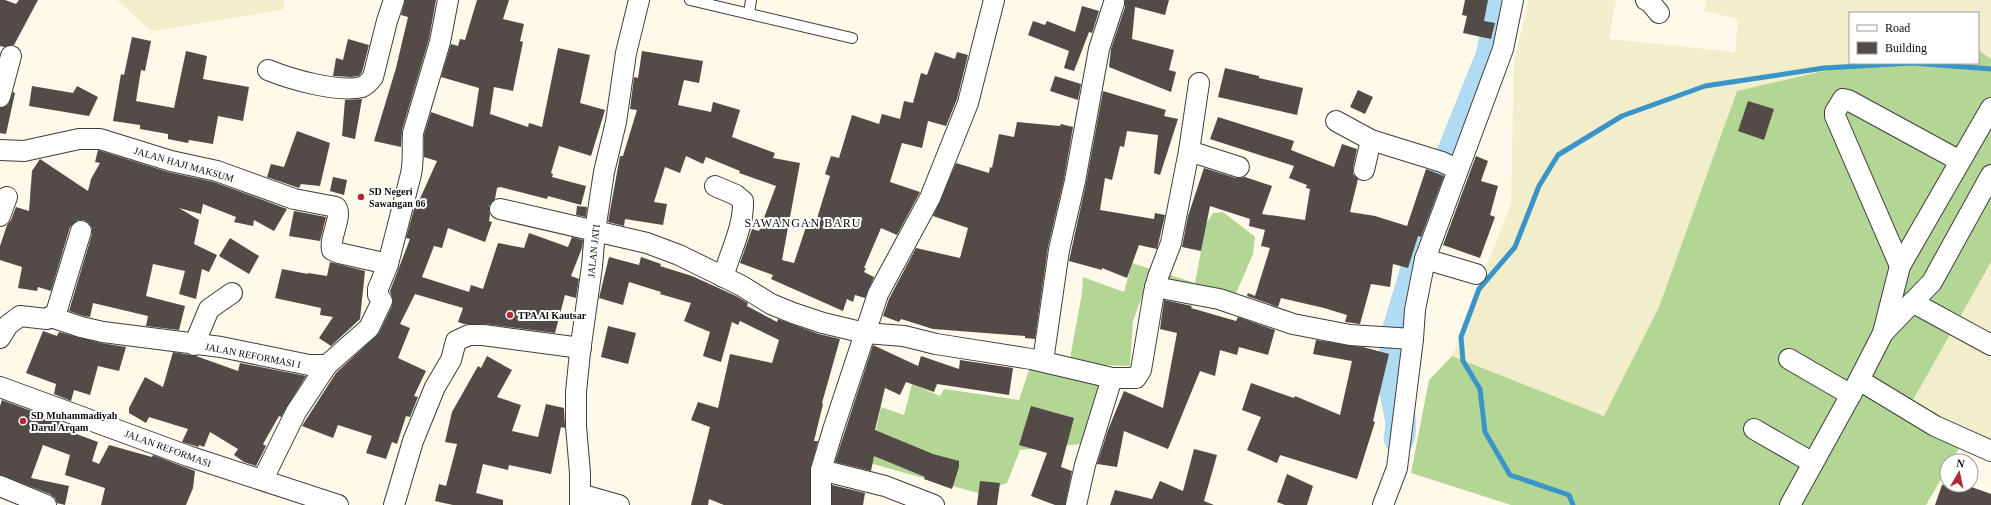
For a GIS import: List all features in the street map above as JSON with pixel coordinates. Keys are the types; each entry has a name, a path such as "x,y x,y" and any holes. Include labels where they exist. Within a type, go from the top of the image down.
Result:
{"street":[{"path":"268,70 293,80 316,84 361,87 368,84 373,77 387,21 394,0"},
{"path":"263,479 296,412 327,365 369,328 382,301 378,295 378,289 388,264 414,162 412,148 414,133 440,42 448,0"},
{"name":"JALAN JATI","path":"580,500 576,392 592,272 595,231 604,172 616,122 626,53 640,0"},
{"path":"821,505 822,470 832,430 878,294 930,198 968,103 994,0"},
{"path":"1383,505 1397,468 1401,338 1415,310 1425,259 1450,166 1503,49 1513,0"},
{"path":"1043,361 1059,250 1076,173 1099,49 1114,3"},
{"path":"0,97 11,56"},
{"path":"500,209 647,243 679,254 742,286 771,304 793,314 823,323 865,333 904,336 936,344 1043,361 1112,378 1136,378 1141,370 1155,287 1171,243 1189,151 1199,83"},
{"path":"1900,266 1835,116 1843,99 1848,100 1960,161"},
{"path":"1790,505 1855,388 1883,333 1900,266 1991,108"},
{"path":"1336,121 1372,140 1450,166"},
{"name":"JALAN HAJI MAKSUM","path":"0,150 24,151 79,139 100,139 171,161 217,171 294,200 336,207 338,213 331,242 332,250 339,253 388,264"},
{"path":"1364,170 1372,140"},
{"path":"1189,151 1239,167"},
{"path":"1883,333 1932,282 1991,175"},
{"path":"715,186 736,195 743,201 741,221 723,277"},
{"path":"0,338 8,325 20,316 39,319 51,317 56,313 81,231"},
{"path":"1425,259 1476,274"},
{"path":"1155,287 1219,300 1293,324 1350,335 1401,338"},
{"path":"194,345 209,309 232,293"},
{"path":"1912,302 1991,345"},
{"name":"JALAN REFORMASI I","path":"51,317 81,327 103,332 194,345 221,347 299,364 327,365"},
{"path":"394,505 413,441 435,387 451,360 456,342 469,335 483,335 581,348"},
{"path":"1789,359 1991,451"},
{"path":"1076,505 1084,465 1112,378"},
{"name":"JALAN REFORMASI","path":"0,387 188,456 263,479 338,505"},
{"path":"1754,429 1813,463"},
{"path":"822,470 885,486 934,505"},
{"path":"0,486 46,505"},
{"path":"580,500 619,505"}],"lane":[{"path":"690,0 852,38"},
{"path":"749,14 751,0"}],"shaded area":[{"path":"117,0 285,0 283,10 151,31"},
{"path":"1529,0 1616,0 1609,39 1735,52 1738,19 1704,11 1707,0 1991,0 1991,59 1979,51 1979,12 1849,12 1849,64 1854,64 1737,91 1659,307 1604,416 1452,356 1511,203 1514,62"},
{"path":"1991,262 1991,441 1968,432 1913,400"}],"green space":[{"path":"1979,51 1991,59 1991,262 1913,400 1968,432 1956,453 1939,453 1939,483 1926,505 1511,505 1411,473 1429,380 1452,356 1604,416 1659,307 1737,91 1854,64 1979,64"},
{"path":"1223,212 1255,237 1253,254 1234,298 1169,292 1143,294 1133,321 1130,366 1069,364 1082,293 1083,277 1124,292 1132,263 1195,283 1206,224 1213,213"},
{"path":"1030,367 1104,386 1091,443 1020,450 1007,483 978,493 869,463 881,407 904,415 912,384 940,396 944,389 1019,400"}],"building":[{"path":"0,0 5,0 16,4 19,0 38,0 14,45 4,47 0,46"},
{"path":"405,0 436,0 429,39 402,130 401,147 374,141 396,68 408,17 401,15"},
{"path":"477,0 509,0 503,19 524,24 520,41 523,42 513,91 494,87 490,114 528,127 529,123 542,127 558,48 590,55 580,103 605,110 591,156 559,146 551,173 553,174 552,177 586,186 581,205 548,196 547,199 500,187 497,188 495,199 489,206 489,221 492,222 485,242 448,228 442,248 434,246 422,277 469,292 471,285 483,289 498,243 524,248 529,233 568,247 572,237 583,240 582,248 571,276 579,279 576,298 565,295 555,333 484,324 464,324 458,322 463,308 415,294 400,324 410,328 398,358 426,371 414,396 418,397 410,417 406,416 397,444 392,442 386,459 366,453 372,436 338,425 333,438 302,426 336,373 379,333 392,306 393,300 390,291 410,239 406,238 416,202 418,203 437,161 424,157 424,135 431,112 473,127 479,88 441,77 451,44 458,46 460,39 465,40"},
{"path":"1125,0 1169,0 1165,15 1135,7 1132,39 1174,50 1169,70 1176,72 1171,92 1109,67 1111,49 1125,7"},
{"path":"1465,0 1488,0 1484,21 1495,23 1491,39 1463,33 1467,16 1462,15"},
{"path":"1082,6 1099,11 1092,33 1089,32 1074,71 1064,68 1069,51 1028,35 1033,21 1045,25 1047,21 1075,32"},
{"path":"132,37 151,41 145,71 141,70 136,101 174,108 186,51 207,56 203,79 249,87 243,121 218,116 213,144 189,140 188,143 168,139 168,134 140,129 140,125 113,121 121,74 124,75"},
{"path":"348,39 369,45 362,72 359,76 333,76 336,58 343,60"},
{"path":"642,51 703,61 699,83 684,80 678,105 711,112 713,102 740,110 732,137 775,153 773,158 800,163 782,260 794,263 808,221 815,225 830,176 825,174 831,156 839,158 852,115 879,124 882,114 900,119 904,101 913,103 921,73 927,75 935,52 955,59 957,52 968,55 957,99 946,126 928,121 922,148 902,143 890,182 920,192 897,235 881,228 864,268 866,268 864,272 874,277 865,298 855,295 853,302 847,299 843,311 771,279 773,275 740,263 752,229 759,231 776,186 739,173 740,171 706,157 703,164 686,156 680,173 665,167 654,202 667,204 663,225 625,219 624,226 608,222 620,156 623,156 637,110 630,109 634,77 638,78"},
{"path":"1225,68 1259,76 1259,78 1303,88 1297,115 1218,97"},
{"path":"1055,76 1081,84 1078,100 1050,91"},
{"path":"32,86 73,93 77,86 98,97 89,116 29,106"},
{"path":"1358,90 1373,97 1365,114 1350,107"},
{"path":"1103,91 1166,110 1164,116 1178,119 1160,175 1154,173 1158,135 1127,131 1124,147 1120,146 1112,180 1105,178 1100,210 1154,219 1155,213 1165,215 1157,249 1139,245 1127,278 1102,268 1102,270 1069,261 1086,183"},
{"path":"13,92 15,93 6,134 0,133 0,108 8,105"},
{"path":"362,99 355,139 342,136 345,100"},
{"path":"1748,101 1774,109 1764,140 1738,131"},
{"path":"1218,117 1294,141 1291,150 1334,167 1342,144 1357,149 1353,174 1358,179 1350,212 1375,216 1407,226 1426,169 1444,176 1421,237 1418,236 1408,268 1393,264 1390,287 1371,284 1360,324 1345,322 1347,315 1324,308 1281,298 1278,307 1247,296 1248,293 1255,296 1270,248 1261,246 1265,230 1249,226 1250,219 1210,206 1201,251 1182,247 1188,216 1204,168 1236,178 1245,177 1272,186 1262,214 1305,220 1310,189 1306,188 1307,185 1289,178 1294,166 1210,139"},
{"path":"1017,122 1060,126 1061,124 1073,127 1064,179 1048,247 1035,339 1025,338 1025,336 933,329 901,319 899,322 883,316 889,299 916,248 960,258 968,228 933,216 956,163 989,173 990,167 992,168 999,134 1014,137"},
{"path":"297,131 330,143 320,186 301,184 299,188 267,177 271,164 284,167"},
{"path":"98,150 168,172 214,182 287,209 274,231 254,220 253,226 234,222 236,217 203,204 201,214 179,208 199,220 194,244 217,255 209,272 202,269 196,299 179,294 185,271 153,264 146,296 185,306 179,330 146,326 148,316 93,303 90,317 84,316 69,311 92,234 92,228 89,223 84,220 78,220 70,227 51,291 38,287 37,291 18,288 22,267 0,260 0,246 7,225 11,220 16,207 29,211 32,171 40,159 88,191 91,179 100,163 95,162"},
{"path":"1476,156 1488,161 1481,181 1498,186 1490,215 1495,217 1480,258 1443,245"},
{"path":"333,177 347,180 344,195 330,191"},
{"path":"577,206 587,207 586,217 576,215"},
{"path":"294,211 326,217 320,241 289,236"},
{"path":"230,238 259,256 249,274 219,256"},
{"path":"609,257 639,265 641,257 661,264 660,266 692,276 736,296 748,303 747,306 777,322 778,319 819,334 840,339 822,403 814,441 818,441 810,470 810,505 724,505 709,499 708,505 691,505 710,427 691,420 698,402 718,408 730,354 772,363 779,340 740,321 738,325 732,322 721,362 703,356 710,332 684,321 691,303 660,294 661,292 629,282 623,305 599,298"},
{"path":"330,262 365,271 360,319 331,346 319,338 333,317 320,315 321,308 275,298 282,269 327,276"},
{"path":"1164,300 1192,306 1191,308 1236,321 1238,317 1275,330 1268,355 1239,347 1237,355 1220,350 1215,376 1200,371 1168,449 1124,431 1117,467 1097,464 1108,430 1124,391 1163,408 1177,333 1160,329"},
{"path":"608,326 636,333 628,364 601,357"},
{"path":"43,331 57,336 59,332 101,343 126,347 119,371 98,366 90,395 74,390 71,401 54,394 56,384 26,373"},
{"path":"1316,340 1363,347 1389,354 1373,421 1375,422 1357,479 1280,455 1277,463 1247,450 1261,417 1242,410 1251,383 1294,398 1295,396 1340,415 1352,361 1313,354"},
{"path":"873,345 918,366 921,356 959,369 960,360 1013,368 1009,395 937,384 934,392 906,382 900,395 885,388 875,430 933,454 959,461 959,467 952,489 924,479 925,477 874,456 871,471 835,462"},
{"path":"173,352 196,356 238,371 240,363 306,376 281,417 279,416 263,444 266,446 256,466 244,462 234,455 238,449 210,432 204,447 199,445 199,447 182,442 188,429 149,417 146,423 129,413 129,408 145,377 163,387"},
{"path":"487,356 512,370 497,397 521,405 512,431 538,437 546,404 564,408 565,428 561,427 551,474 509,465 508,470 483,464 476,493 503,500 503,505 453,505 435,501 439,484 446,486 457,444 445,442 452,412 478,366 481,368"},
{"path":"2,400 64,423 63,429 98,442 92,461 99,464 109,445 152,457 153,455 195,471 193,488 186,505 101,505 105,488 65,475 70,455 43,445 31,478 69,486 65,505 57,503 55,498 50,494 0,475 0,406"},
{"path":"1031,406 1074,418 1061,467 1072,471 1065,505 1055,505 1031,496 1047,453 1019,445"},
{"path":"1194,449 1217,455 1204,501 1214,505 1110,505 1115,490 1152,499 1160,481 1183,491"},
{"path":"1287,474 1313,486 1307,505 1285,505 1277,502"},
{"path":"980,481 1000,483 997,505 977,505"},
{"path":"832,485 865,493 863,505 832,505"},
{"path":"1979,490 1991,494 1991,505 1935,505 1939,493 1979,493"}],"waterway":[{"path":"1399,438 1401,425 1394,385 1395,350 1398,329 1447,166 1491,56 1503,0"},
{"path":"1573,505 1569,495 1510,475 1485,432 1480,389 1463,361 1461,337 1479,289 1515,247 1539,186 1558,155 1622,116 1705,86 1824,68 1894,64"},
{"path":"1925,64 1991,69"}],"place":[{"name":"SD Negeri Sawangan 06","path":"361,197"},
{"name":"TPA Al Kautsar","path":"510,315"},
{"name":"SD Muhammadiyah Darul Arqam","path":"23,421"}],"district":[{"name":"SAWANGAN BARU","path":"803,223"}]}
